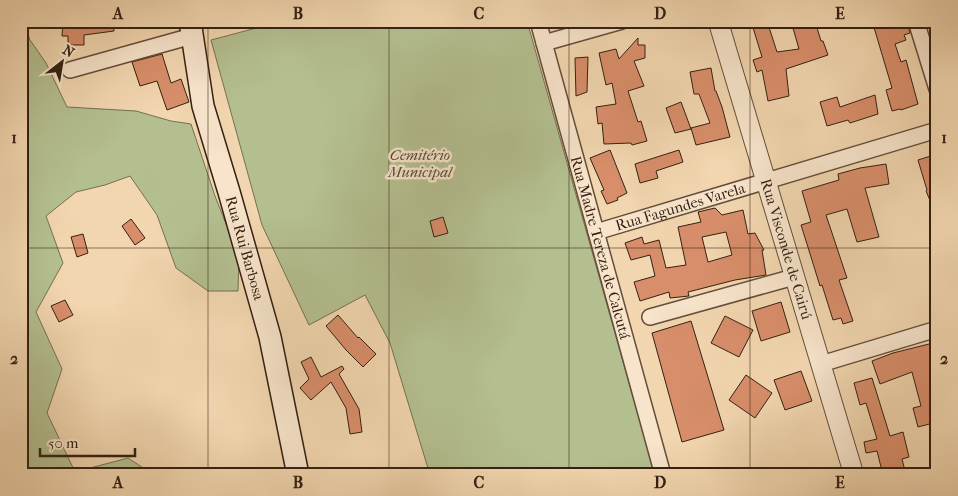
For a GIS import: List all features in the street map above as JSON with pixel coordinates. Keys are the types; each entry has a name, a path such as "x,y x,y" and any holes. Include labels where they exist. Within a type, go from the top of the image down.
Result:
{"main road":[{"name":"Rua Rui Barbosa","path":"191,29 203,106 270,337 298,475"}],"street":[{"name":"Rua Madre Tereza de Calcutá","path":"538,21 663,475"},
{"path":"544,42 622,21"},
{"name":"Rua Visconde de Cairú","path":"718,21 854,475"},
{"path":"916,21 937,90"},
{"path":"70,70 191,29"},
{"name":"Rua Fagundes Varela","path":"596,232 937,130"},
{"path":"650,317 794,276"},
{"path":"821,364 937,329"}],"green space":[{"path":"21,21 23,21 30,40 46,63 67,107 136,111 171,121 191,124 215,196 239,257 238,291 208,291 176,268 157,215 130,176 105,185 76,192 46,216 63,263 36,312 62,369 47,413 75,472 128,458 154,475 21,475"},
{"name":"Cemitério Municipal","path":"283,21 527,21 655,475 430,475 390,343 365,295 309,325 262,225 211,40"}],"building":[{"path":"63,21 113,21 114,31 84,35 84,45 68,45 68,36 62,36"},
{"path":"751,21 767,21 777,52 799,49 791,21 815,21 821,41 823,41 828,55 786,69 789,96 768,101 762,70 757,72 753,60 762,57"},
{"path":"880,21 907,21 910,33 904,35 906,40 895,44 901,62 906,60 918,104 901,110 892,111 886,90 892,88 873,24"},
{"path":"638,38 638,45 645,45 645,58 634,61 644,86 628,91 638,122 641,121 647,141 632,145 631,143 604,144 602,123 598,124 596,107 616,104 612,83 606,85 599,53 616,49 619,59"},
{"path":"162,54 171,83 181,79 189,102 167,110 157,81 140,86 132,62"},
{"path":"588,57 587,92 576,96 575,58"},
{"path":"711,68 715,91 722,107 730,137 696,145 691,128 710,123 699,94 694,94 690,72"},
{"path":"875,95 878,114 850,123 848,120 827,126 820,102 837,97 840,107"},
{"path":"681,102 691,129 675,133 666,108"},
{"path":"610,150 627,193 617,198 618,200 607,204 601,191 604,190 590,158"},
{"path":"679,150 683,162 656,171 658,178 640,183 635,164"},
{"path":"937,154 937,217 926,191 918,160"},
{"path":"886,164 889,184 865,188 879,237 857,242 847,209 826,215 847,278 839,280 853,321 843,324 841,318 833,320 801,225 811,222 802,191 839,180 838,174"},
{"path":"715,208 722,215 743,210 748,234 755,233 764,250 762,250 766,275 735,280 688,292 689,296 670,298 669,292 640,301 634,282 655,276 650,255 631,260 625,243 642,237 644,244 659,240 666,268 686,265 678,227 701,222 698,212","holes":["726,232 732,255 708,262 702,237"]},
{"path":"443,217 448,233 434,237 430,221"},
{"path":"131,219 145,238 135,245 122,226"},
{"path":"83,234 88,253 77,257 71,237"},
{"path":"65,300 73,315 59,322 51,306"},
{"path":"781,302 790,332 761,341 752,311"},
{"path":"338,315 358,338 376,354 363,367 326,326"},
{"path":"725,316 753,330 739,357 711,343"},
{"path":"691,321 724,430 682,442 652,333"},
{"path":"937,342 937,366 932,368 937,387 937,422 918,427 913,408 921,406 912,372 880,384 872,361 893,353"},
{"path":"311,357 321,377 342,366 344,369 339,374 359,409 362,432 350,434 346,408 331,382 311,400 300,388 309,379 301,362"},
{"path":"801,371 812,401 785,410 774,380"},
{"path":"746,375 772,393 755,418 729,400"},
{"path":"872,378 890,436 903,432 909,457 902,459 906,475 883,475 877,451 866,453 864,442 877,439 866,403 860,405 854,383"}]}
